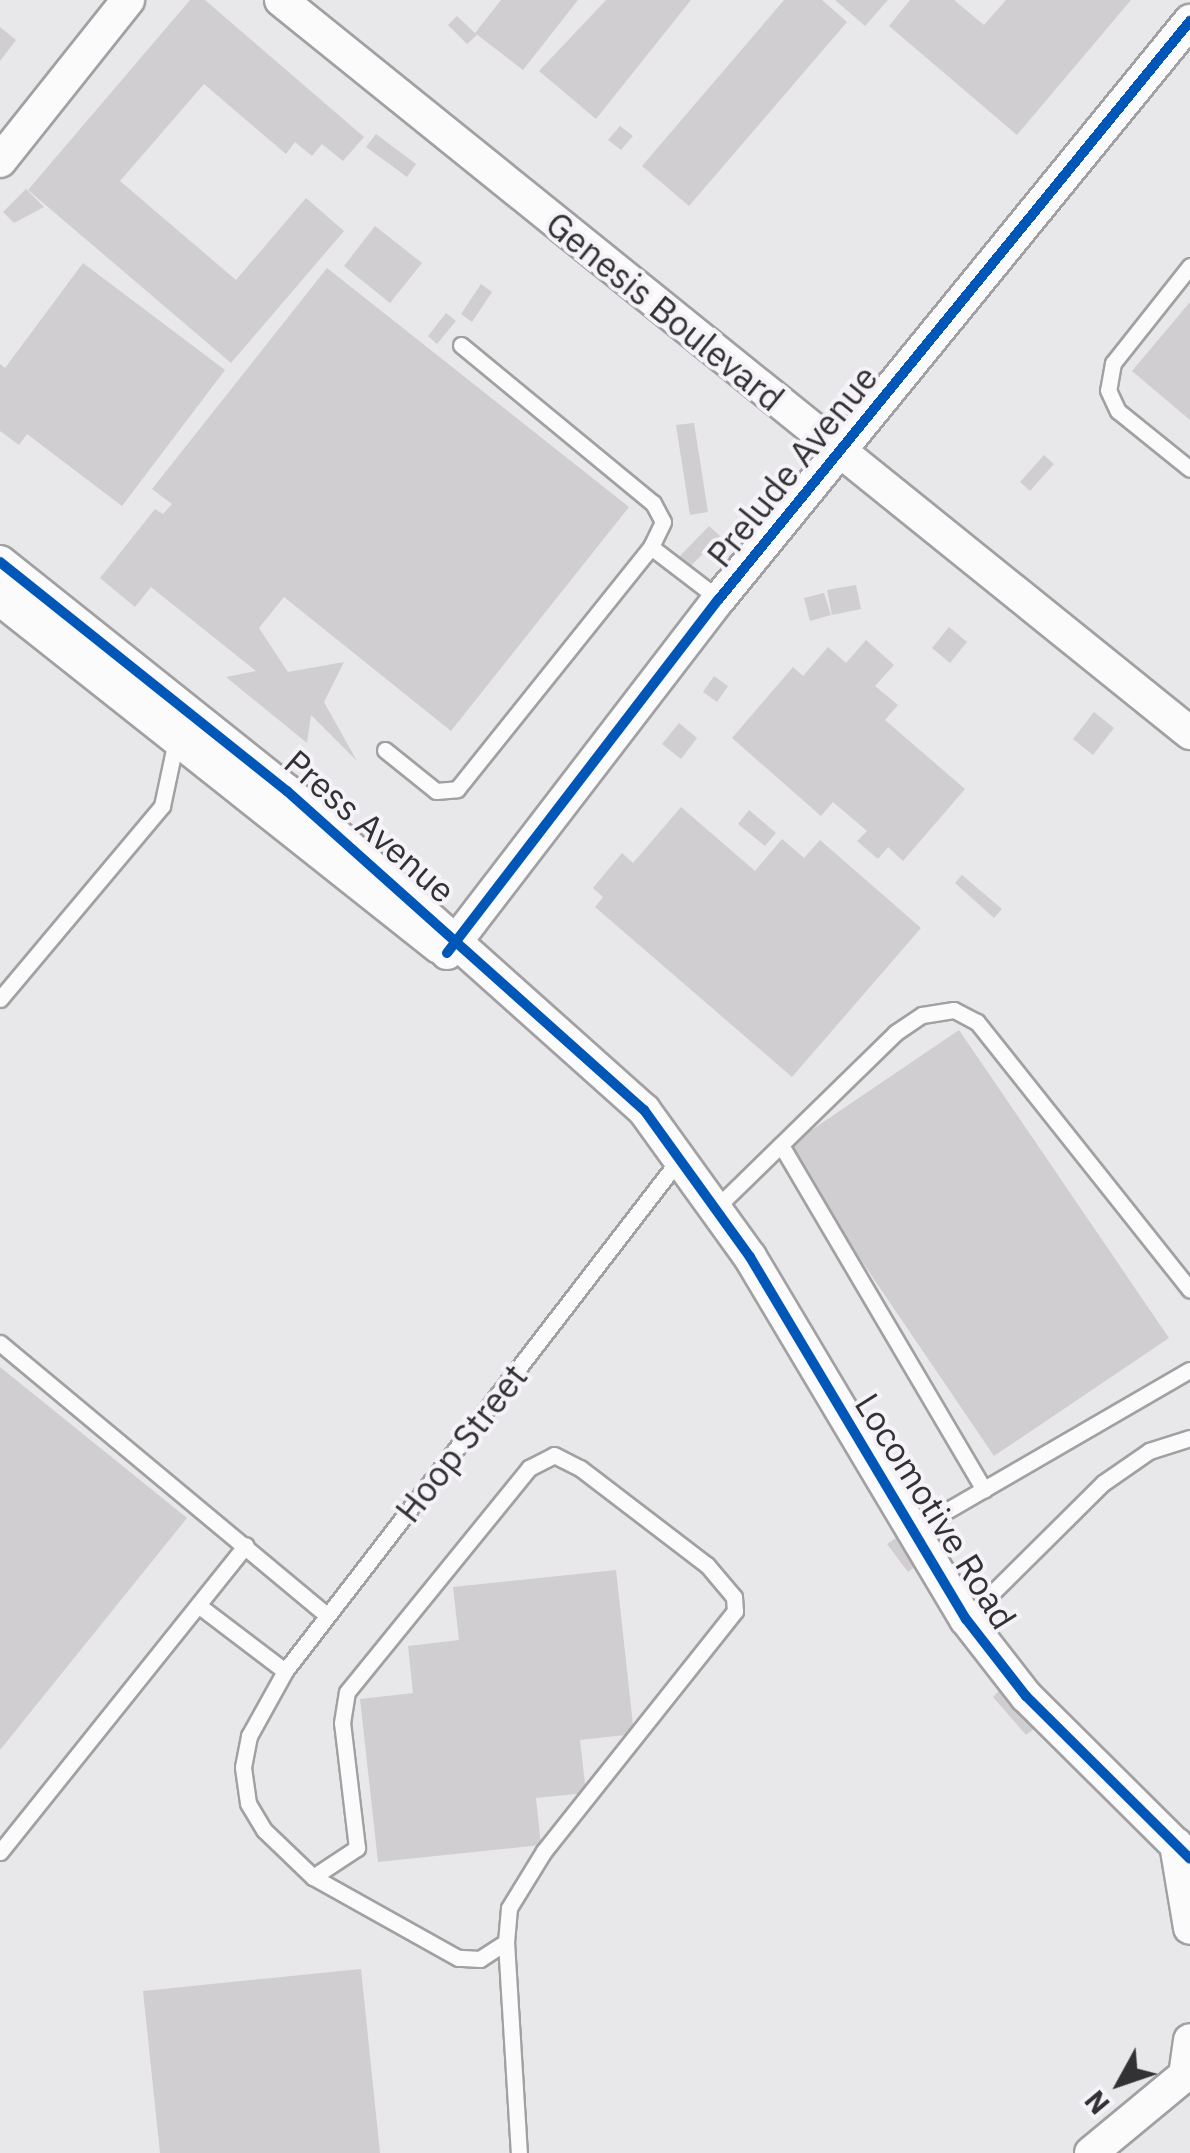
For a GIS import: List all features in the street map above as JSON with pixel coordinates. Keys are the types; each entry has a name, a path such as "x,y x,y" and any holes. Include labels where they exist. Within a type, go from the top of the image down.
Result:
{"street":[{"path":"0,161 128,0"},
{"name":"Genesis Boulevard","path":"280,0 1190,733"},
{"name":"Prelude Avenue","path":"453,946 719,600 1190,21"},
{"name":"Press Avenue","path":"0,562 278,802 500,981 644,1110 682,1156"},
{"name":"Press Avenue","path":"0,599 176,740 278,802"},
{"name":"Locomotive Road","path":"682,1156 717,1207 966,1620 1026,1696 1183,1851"},
{"path":"1183,1851 1190,1928"},
{"path":"1091,2153 1186,2081 1190,2040"}],"lane":[{"path":"1190,266 1113,362 1108,390 1118,411 1190,470"},
{"path":"384,750 436,791 457,789 651,547 663,522 653,503 461,344"},
{"path":"651,547 719,600"},
{"path":"0,999 162,806 176,740"},
{"path":"717,1207 895,1034 922,1015 954,1010 977,1022 1184,1268 1190,1290"},
{"path":"781,1145 984,1490"},
{"name":"Hoop Street","path":"313,1876 264,1830 248,1803 243,1767 249,1736 285,1671 682,1156"},
{"path":"0,1344 328,1615"},
{"path":"910,1532 1190,1370"},
{"path":"966,1620 1103,1483 1149,1451 1190,1438"},
{"path":"506,1942 480,1959 458,1958 313,1876 356,1848 342,1724 347,1692 528,1468 554,1455 707,1565 734,1597 735,1611 536,1862 510,1908 506,1942 519,2153"},
{"path":"0,1852 246,1546"},
{"path":"198,1605 285,1671"}],"building":[{"path":"190,0 205,0 364,137 343,161 322,144 312,156 295,142 286,154 204,84 120,181 236,280 306,198 344,231 231,363 28,190"},
{"path":"501,0 578,0 523,70 475,33"},
{"path":"606,0 691,0 596,119 539,71"},
{"path":"784,0 822,0 847,22 689,206 642,166"},
{"path":"835,0 888,0 865,26"},
{"path":"910,0 954,0 984,25 1006,0 1131,0 1017,135 889,26"},
{"path":"457,16 477,35 467,44 448,25"},
{"path":"0,27 16,40 0,61"},
{"path":"620,126 633,136 621,150 608,140"},
{"path":"376,134 416,164 407,177 366,147"},
{"path":"26,189 44,207 14,223 3,212"},
{"path":"375,226 422,263 390,303 344,266"},
{"path":"83,263 225,370 122,506 27,434 19,445 0,431 0,364 5,368"},
{"path":"327,268 629,507 451,731 284,597 259,628 288,672 344,662 324,702 357,761 311,715 307,743 226,677 256,671 151,587 135,607 100,578 155,509 163,514 172,504 152,489"},
{"path":"481,284 492,292 472,322 461,314"},
{"path":"1190,302 1190,420 1132,371"},
{"path":"446,313 456,321 437,344 428,336"},
{"path":"694,423 708,512 690,515 676,425"},
{"path":"1044,455 1054,464 1030,491 1020,482"},
{"path":"709,526 720,536 687,570 676,560"},
{"path":"856,585 861,609 832,615 827,590"},
{"path":"824,593 831,615 810,621 804,598"},
{"path":"949,627 967,642 950,663 932,648"},
{"path":"866,640 894,665 875,686 898,705 885,720 965,789 903,861 888,847 878,859 857,841 867,831 833,802 821,816 732,738 793,667 803,676 828,647 846,663"},
{"path":"714,676 728,686 717,702 703,692"},
{"path":"1094,712 1114,728 1093,755 1073,739"},
{"path":"679,723 697,738 681,759 662,744"},
{"path":"681,807 755,871 782,839 804,858 820,840 921,928 792,1077 595,907 603,897 593,888 622,853 633,863"},
{"path":"749,810 776,833 765,846 738,824"},
{"path":"962,875 1002,909 994,918 955,883"},
{"path":"959,1030 1169,1338 994,1456 785,1148"},
{"path":"0,1367 187,1518 0,1750"},
{"path":"896,1538 916,1566 908,1572 887,1544"},
{"path":"616,1570 634,1734 580,1740 586,1793 536,1798 541,1845 378,1862 360,1699 413,1693 408,1646 459,1640 453,1587"},
{"path":"999,1691 1034,1729 1026,1735 993,1697"},
{"path":"361,1969 380,2153 160,2153 143,1991"}],"cycle path":[{"path":"447,953 719,599 1190,21"},
{"path":"0,562 287,791 644,1110 750,1257 966,1619 1026,1696 1190,1859"}]}
